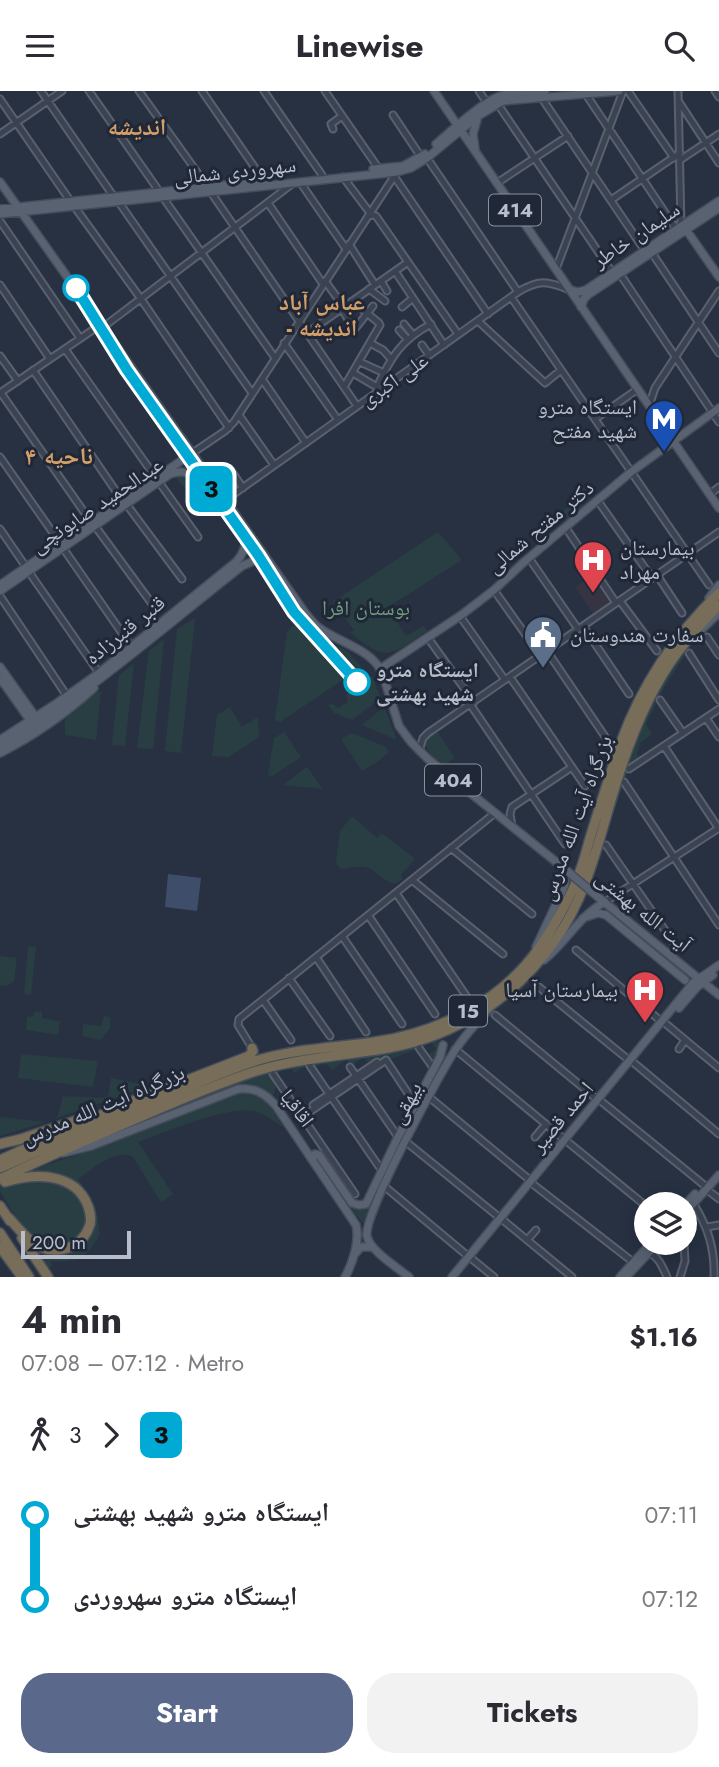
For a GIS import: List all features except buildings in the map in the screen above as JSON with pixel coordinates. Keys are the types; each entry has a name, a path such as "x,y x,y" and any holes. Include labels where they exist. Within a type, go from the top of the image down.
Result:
{"highway":[{"name":"بزرگراه آیت الله مدرس","path":"0,1168 251,1062 287,1053 408,1035 436,1027 482,1002 521,969 559,916 571,894 636,705 670,647 719,593"},
{"name":"بزرگراه آیت الله مدرس","path":"0,1181 49,1156 205,1089 295,1061 414,1043 458,1025 497,1002 535,967 559,936 578,900 629,745 660,679 687,649 719,605"},
{"path":"0,1144 152,1094 249,1056 252,1048"},
{"path":"152,1094 202,1081"},
{"path":"0,1160 130,1102"},
{"path":"0,1181 27,1176 58,1178 76,1188 85,1199 90,1213 89,1227 81,1240 76,1245 61,1250 49,1250 37,1245 9,1218"},
{"path":"0,1206 48,1277"},
{"path":"0,1211 42,1277"},
{"path":"0,1233 29,1277"},
{"path":"0,1248 22,1277"}],"main road":[{"name":"414","path":"434,91 719,508"},
{"path":"458,128 487,103 500,96 520,92 621,91"},
{"path":"458,128 497,103 542,93"},
{"path":"476,153 472,136 478,116"},
{"name":"سهروردی شمالی","path":"0,211 209,189 395,175 411,168 458,128"},
{"name":"سهروردی شمالی","path":"209,189 402,166 424,158"},
{"path":"0,182 306,614 317,626 372,659 380,669"},
{"name":"سلیمان خاطر","path":"570,290 584,291 616,273 719,201"},
{"name":"سلیمان خاطر","path":"681,228 719,208"},
{"path":"681,228 719,277"},
{"name":"سلیمان خاطر","path":"582,307 585,297 616,273"},
{"name":"دکتر مفتح شمالی","path":"380,669 494,590 631,472 716,410"},
{"name":"عبدالحمید صابونچی","path":"0,585 62,546 191,454"},
{"name":"عبدالحمید صابونچی","path":"157,480 182,471 196,476 216,490"},
{"name":"قنبر قنبرزاده","path":"0,747 117,666 133,649 236,562 246,547 244,528"},
{"name":"قنبر قنبرزاده","path":"0,740 35,722 242,566 256,560 268,561"},
{"name":"عبدالحمید صابونچی","path":"0,594 27,569"},
{"path":"670,647 719,585"},
{"path":"687,649 719,613"},
{"path":"0,753 69,710 117,666"},
{"path":"0,667 35,722"},
{"name":"آیت الله بهشتی","path":"380,669 399,726 419,751 719,995"},
{"path":"0,678 35,722"},
{"path":"534,954 565,885 565,875 560,866"},
{"path":"535,967 548,957 583,918 606,902"},
{"path":"583,918 602,913 685,980"},
{"path":"629,921 631,936"},
{"path":"654,955 666,952"},
{"path":"677,960 685,980 684,994"},
{"path":"701,980 719,965"},
{"path":"701,980 719,971"},
{"name":"احمد قصیر","path":"664,1023 684,994 701,980"},
{"name":"احمد قصیر","path":"458,1277 701,980"},
{"name":"بیهقی","path":"359,1205 366,1204 402,1139 434,1069 497,1002"},
{"name":"بیهقی","path":"419,1106 429,1097 444,1060 443,1045"},
{"name":"اقاقیا","path":"49,1156 91,1146 233,1090 243,1088 260,1091 271,1100 356,1227"},
{"name":"بیهقی","path":"373,1247 367,1234 369,1223 402,1139"},
{"name":"اقاقیا","path":"312,1159 315,1154 319,1155 350,1201 359,1205"},
{"path":"697,1198 719,1168"},
{"path":"697,1194 719,1175"},
{"path":"351,1277 356,1227 369,1223"},
{"path":"354,1255 361,1247 373,1247 409,1277"},
{"path":"620,1277 640,1255"},
{"path":"626,1277 646,1255"},
{"name":"احمد قصیر","path":"452,1277 471,1258"},
{"path":"345,1277 351,1267"}],"street":[{"path":"41,91 252,393"},
{"path":"0,134 62,91"},
{"path":"89,91 275,358"},
{"path":"139,91 357,406"},
{"path":"202,91 264,181"},
{"path":"264,91 322,175"},
{"path":"326,91 379,169"},
{"path":"479,91 487,103"},
{"path":"556,269 621,91"},
{"path":"628,91 678,157"},
{"path":"678,91 681,228"},
{"path":"715,91 719,97"},
{"path":"542,93 611,200 719,353"},
{"path":"585,93 642,179 681,228"},
{"path":"0,99 229,428"},
{"path":"679,102 719,163"},
{"path":"497,103 575,217 716,410 719,422"},
{"path":"393,115 518,292"},
{"path":"333,129 331,124 342,116"},
{"path":"611,200 719,134"},
{"path":"497,183 568,136"},
{"path":"191,454 229,428 239,415 395,175"},
{"path":"395,175 375,208 376,216 458,334"},
{"path":"395,175 488,314"},
{"path":"344,177 368,214 376,216"},
{"path":"155,608 0,393 141,299 297,183 347,246 372,287 385,301"},
{"path":"268,203 343,308 352,333 373,306"},
{"path":"0,221 80,338"},
{"path":"307,333 408,262"},
{"path":"395,271 444,345"},
{"path":"381,281 387,291"},
{"name":"علی‌ اکبری","path":"224,501 518,292 538,282 570,290"},
{"path":"0,285 50,359"},
{"path":"651,409 655,388 719,291"},
{"path":"402,307 413,297"},
{"path":"512,297 709,585"},
{"path":"344,387 380,324 352,301"},
{"path":"478,321 545,383 561,370"},
{"path":"404,324 410,337"},
{"path":"353,373 377,387 390,361 410,337 431,324"},
{"path":"399,330 410,337"},
{"path":"376,333 384,338"},
{"path":"284,343 338,420"},
{"path":"370,343 383,350 403,374"},
{"path":"422,345 429,355"},
{"path":"65,349 198,537"},
{"path":"0,356 18,381"},
{"path":"359,362 384,373"},
{"path":"33,370 182,579"},
{"path":"262,379 306,443"},
{"path":"595,419 638,390 649,392 655,388"},
{"path":"239,415 274,465"},
{"path":"0,457 133,649"},
{"path":"230,470 243,488"},
{"path":"710,494 719,487"},
{"path":"598,501 682,613"},
{"path":"565,528 657,651"},
{"path":"0,529 99,673"},
{"path":"419,751 424,736 719,532"},
{"path":"529,558 629,694"},
{"path":"494,590 540,656"},
{"path":"0,594 67,696"},
{"path":"460,616 585,786"},
{"path":"707,637 719,655"},
{"path":"428,638 565,844"},
{"path":"687,649 719,700"},
{"path":"547,651 608,741"},
{"path":"660,700 682,733"},
{"path":"629,769 719,709"},
{"path":"706,718 719,737"},
{"path":"606,902 719,829 664,746"},
{"path":"512,825 511,808 572,767"},
{"path":"624,782 719,925"},
{"path":"252,1048 238,1025 239,1019 495,813"},
{"path":"606,845 678,949"},
{"path":"451,848 532,914"},
{"path":"412,880 503,954"},
{"path":"396,893 467,997"},
{"path":"368,915 435,1014"},
{"path":"342,936 402,1024"},
{"path":"576,950 719,1068"},
{"path":"316,957 366,1032"},
{"path":"289,978 330,1036"},
{"path":"540,987 719,1133"},
{"path":"263,1000 291,1040"},
{"path":"495,1014 719,1199"},
{"path":"679,1049 685,1040"},
{"path":"419,1048 434,1069"},
{"path":"455,1049 634,1196"},
{"path":"301,1115 378,1063 386,1061 419,1106"},
{"path":"310,1066 382,1171"},
{"path":"350,1067 402,1139 572,1277"},
{"path":"273,1074 355,1194"},
{"path":"429,1097 633,1262"},
{"path":"535,1137 545,1124"},
{"path":"384,1186 494,1277"},
{"path":"697,1210 707,1227 717,1277"},
{"path":"707,1227 719,1225"},
{"path":"527,1240 536,1230"},
{"path":"654,1255 667,1277"},
{"path":"680,1277 685,1255"}],"shaded area":[{"name":"بیمارستان مهراد","path":"594,574 612,601 593,614 575,587"}],"green space":[{"path":"177,476 196,483 209,498 198,503"},
{"path":"585,487 594,495 568,520 555,521"},
{"name":"بوستان افرا","path":"438,532 462,560 388,607 406,636 424,626 427,631 405,646 388,653 372,649 350,632 354,630 333,602"},
{"path":"195,618 181,753 165,751 177,629"},
{"path":"300,620 327,641 347,651 362,667 280,722 275,720 287,631"},
{"path":"164,639 153,749 137,748 149,651"},
{"path":"683,654 685,655 665,686 646,724 652,734 640,743 637,753 639,757 630,765 609,821 627,759 665,680"},
{"path":"134,663 125,746 112,745 119,676"},
{"path":"372,676 381,698 352,720 334,713 328,705 332,704 338,708 348,702 346,695"},
{"path":"101,692 96,740 65,735 65,718 95,693"},
{"path":"230,707 242,727 258,717 259,737 229,757 212,756 217,715"},
{"path":"384,707 397,740 362,725"},
{"path":"437,731 455,758 444,765 431,755 425,745 426,737"},
{"path":"284,732 301,757 271,777 268,774 274,738"},
{"path":"352,733 386,747 389,752 362,771 341,739"},
{"path":"307,767 323,789 283,785"},
{"path":"352,816 377,838 382,833 415,859 401,875 403,879 395,884 369,868 341,869 337,865 340,831"},
{"path":"28,947 36,947 31,995 24,994"},
{"path":"0,956 17,958 14,981 7,986 0,985"},
{"path":"35,1011 42,1012 42,1018 60,1021 58,1035 26,1030 27,1016 33,1017"},
{"path":"104,1016 110,1017 110,1028 101,1040 82,1036 83,1024 101,1026"},
{"path":"435,1039 439,1049 434,1066 427,1056 436,1049 432,1043 391,1059 378,1058 370,1063 363,1058 351,1065 346,1060 332,1070 327,1064 302,1068 294,1073 292,1069 284,1069 269,1074 276,1087 273,1096 254,1086 239,1085 90,1145 89,1143 236,1081 282,1067 407,1048"},
{"path":"21,1054 98,1061 93,1087 18,1078"},
{"path":"111,1078 149,1086 57,1118 63,1096 108,1096"},
{"path":"241,1092 262,1099 284,1128 259,1112 244,1110 197,1121 138,1142 173,1194 161,1202 133,1157 119,1155 104,1161 78,1179 96,1208 100,1234 86,1254 68,1261 51,1261 52,1266 46,1269 36,1254 39,1251 68,1253 80,1247 90,1235 82,1191 29,1171"},
{"path":"416,1111 367,1221 363,1223 348,1205 344,1204 317,1159 351,1207 363,1208 371,1200"},
{"path":"0,1117 46,1122 0,1136"},
{"path":"34,1179 62,1185 80,1199 86,1222 75,1241 65,1246 53,1247 34,1239 0,1191 0,1186"}],"water":[{"path":"168,874 201,878 197,911 165,907"}],"metro line":[{"name":"3","path":"76,288 127,370 258,555 294,612 357,682"}],"place":[{"name":"ایستگاه مترو شهید مفتح","path":"664,453"},
{"name":"بیمارستان مهراد","path":"593,594"},
{"name":"سفارت هندوستان","path":"543,669"},
{"name":"ایستگاه مترو شهید بهشتی","path":"357,682"},
{"name":"بیمارستان آسیا","path":"645,1024"}],"district":[{"name":"اندیشه","path":"137,127"},
{"name":"عباس آباد - اندیشه","path":"322,315"},
{"name":"ناحیه ۴","path":"59,455"}]}
